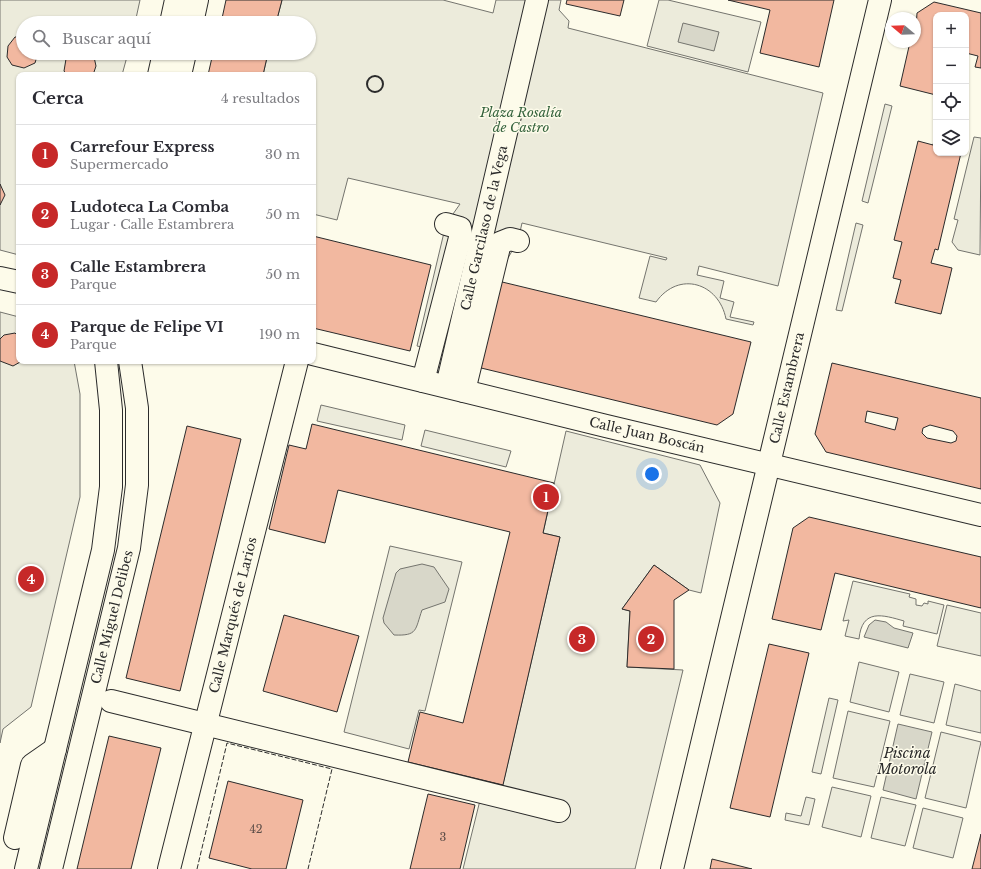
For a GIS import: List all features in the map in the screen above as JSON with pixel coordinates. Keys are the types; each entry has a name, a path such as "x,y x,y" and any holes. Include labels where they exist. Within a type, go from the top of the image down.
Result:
{"street":[{"path":"173,16 176,0"},
{"path":"194,16 197,0"},
{"name":"Calle Garcilaso de la Vega","path":"455,388 537,0"},
{"name":"Calle Estambrera","path":"672,869 880,0"},
{"path":"160,72 162,60"},
{"path":"181,72 183,60"},
{"name":"Calle Garcilaso de la Vega","path":"423,381 461,234 460,228 446,224"},
{"name":"Calle Garcilaso de la Vega","path":"455,388 500,243 510,239 518,241"},
{"path":"0,278 16,281"},
{"name":"Calle Juan Boscán","path":"316,355 981,515"},
{"name":"Calle Miguel Delibes","path":"26,869 103,550 111,487 111,410 106,364"},
{"name":"Calle Miguel Delibes","path":"51,869 129,548 137,485 137,408 130,364"},
{"name":"Calle Marqués de Larios","path":"169,869 296,364"},
{"path":"111,701 559,811"},
{"path":"15,838 32,765 55,749"}],"green space":[{"path":"0,0 140,0 137,16 16,16 16,60 126,60 123,72 16,72 16,254 0,250"},
{"name":"Plaza Rosalía de Castro","path":"282,0 443,0 493,13 496,0 561,0 559,10 569,21 568,28 823,93 778,286 699,266 697,275 724,281 720,298 734,302 730,317 754,322 753,325 726,319 722,307 715,297 707,289 697,285 686,284 676,286 665,292 656,302 639,298 650,256 666,260 667,258 522,223 518,241 495,280 476,359 417,346 446,224 460,204 348,178 337,220 316,215 316,72 264,72 266,60 316,60 316,16 278,16"},
{"path":"659,0 668,0 761,22 748,72 647,46"},
{"path":"885,104 892,106 868,203 862,201"},
{"path":"974,137 981,138 980,255 958,250 952,242 958,220 954,219"},
{"path":"856,223 863,225 842,311 836,310"},
{"path":"0,312 16,316 16,364 75,364 80,394 80,497 31,707 3,729 0,743"},
{"path":"321,405 405,425 402,440 317,421"},
{"path":"425,430 511,451 506,467 421,446"},
{"path":"566,431 700,465 720,503 701,593 689,590 654,565 622,609 630,611 627,667 683,670 635,869 463,869 485,780 503,784 560,537 543,533"},
{"path":"390,546 462,562 425,711 419,710 409,749 344,732"},
{"path":"853,581 910,594 909,597 916,599 916,605 922,606 924,603 928,604 928,601 944,605 937,634 903,626 904,621 889,617 875,616 864,622 859,639 845,636 849,620 843,621"},
{"path":"947,605 981,613 981,656 937,646"},
{"path":"859,662 899,672 889,712 850,702"},
{"path":"910,674 944,682 934,723 900,715"},
{"path":"955,684 981,691 981,733 946,725"},
{"path":"829,698 838,700 821,774 812,772"},
{"path":"848,711 890,721 874,787 833,778"},
{"path":"941,732 981,742 966,808 925,798"},
{"path":"832,787 871,796 861,837 822,827"},
{"path":"806,797 815,799 809,825 785,820 786,813 801,816"},
{"path":"881,797 916,805 905,846 871,838"},
{"path":"923,808 963,818 953,858 913,848"}],"water":[{"path":"683,23 719,32 714,51 678,42"},
{"path":"422,564 434,567 449,589 445,602 422,610 416,627 412,633 394,635 384,623 383,618 396,573 400,569"},
{"path":"875,620 886,622 894,628 913,633 908,648 864,637 869,625"},
{"name":"Piscina Motorola","path":"898,724 932,732 916,799 883,790"}],"building":[{"path":"226,0 282,0 278,16 223,16"},
{"path":"567,0 624,0 620,16 566,4"},
{"path":"728,0 834,0 819,67 760,53 770,10"},
{"path":"934,2 981,13 981,68 975,67 978,56 969,54 969,12 933,12 933,94 900,86 909,48 921,48 921,12 919,12"},
{"path":"16,37 16,60 36,60 35,63 24,68 12,65 7,57 8,46"},
{"path":"66,60 95,60 96,66 94,72 64,71"},
{"path":"211,60 266,60 264,72 209,72"},
{"path":"918,141 933,145 933,156 960,156 938,250 935,249 931,263 952,268 941,314 895,303 901,280 893,278 902,242 894,240"},
{"path":"0,184 5,195 0,205"},
{"path":"316,237 431,265 410,351 316,329"},
{"path":"498,281 751,342 733,414 717,425 477,367"},
{"path":"16,334 17,364 13,366 0,361 0,339 4,335"},
{"path":"832,363 981,398 981,489 826,452 815,434","holes":["867,411 898,418 895,430 865,422","930,425 953,431 957,436 956,441 951,443 927,438 922,433 923,428"]},
{"path":"312,424 554,483 543,533 560,537 503,785 408,762 420,712 463,723 510,532 338,490 325,543 269,529 289,445 306,449"},
{"path":"187,426 241,439 180,691 126,678"},
{"path":"809,517 981,557 981,608 835,573 821,630 772,619 793,528"},
{"path":"654,565 689,590 674,600 674,669 627,667 630,611 622,609"},
{"path":"284,615 359,636 337,712 263,691"},
{"path":"769,644 809,653 770,817 730,808"},
{"path":"109,736 161,748 131,869 77,869"},
{"path":"228,781 303,800 286,869 252,869 209,858"},
{"path":"428,794 475,805 460,869 410,869"},
{"path":"981,834 981,869 972,869"},
{"path":"712,859 752,869 710,869"}],"fence":[{"path":"197,869 227,743 332,769 308,869"}],"wall":[{"path":"375,76 381,78 383,84 381,90 375,92 369,90 367,84 369,78 375,76"}],"place":[{"name":"Carrefour Express","path":"546,497"},
{"name":"Parque de Felipe VI","path":"31,579"},
{"name":"Calle Estambrera","path":"582,639"},
{"name":"Ludoteca La Comba","path":"651,639"}]}
